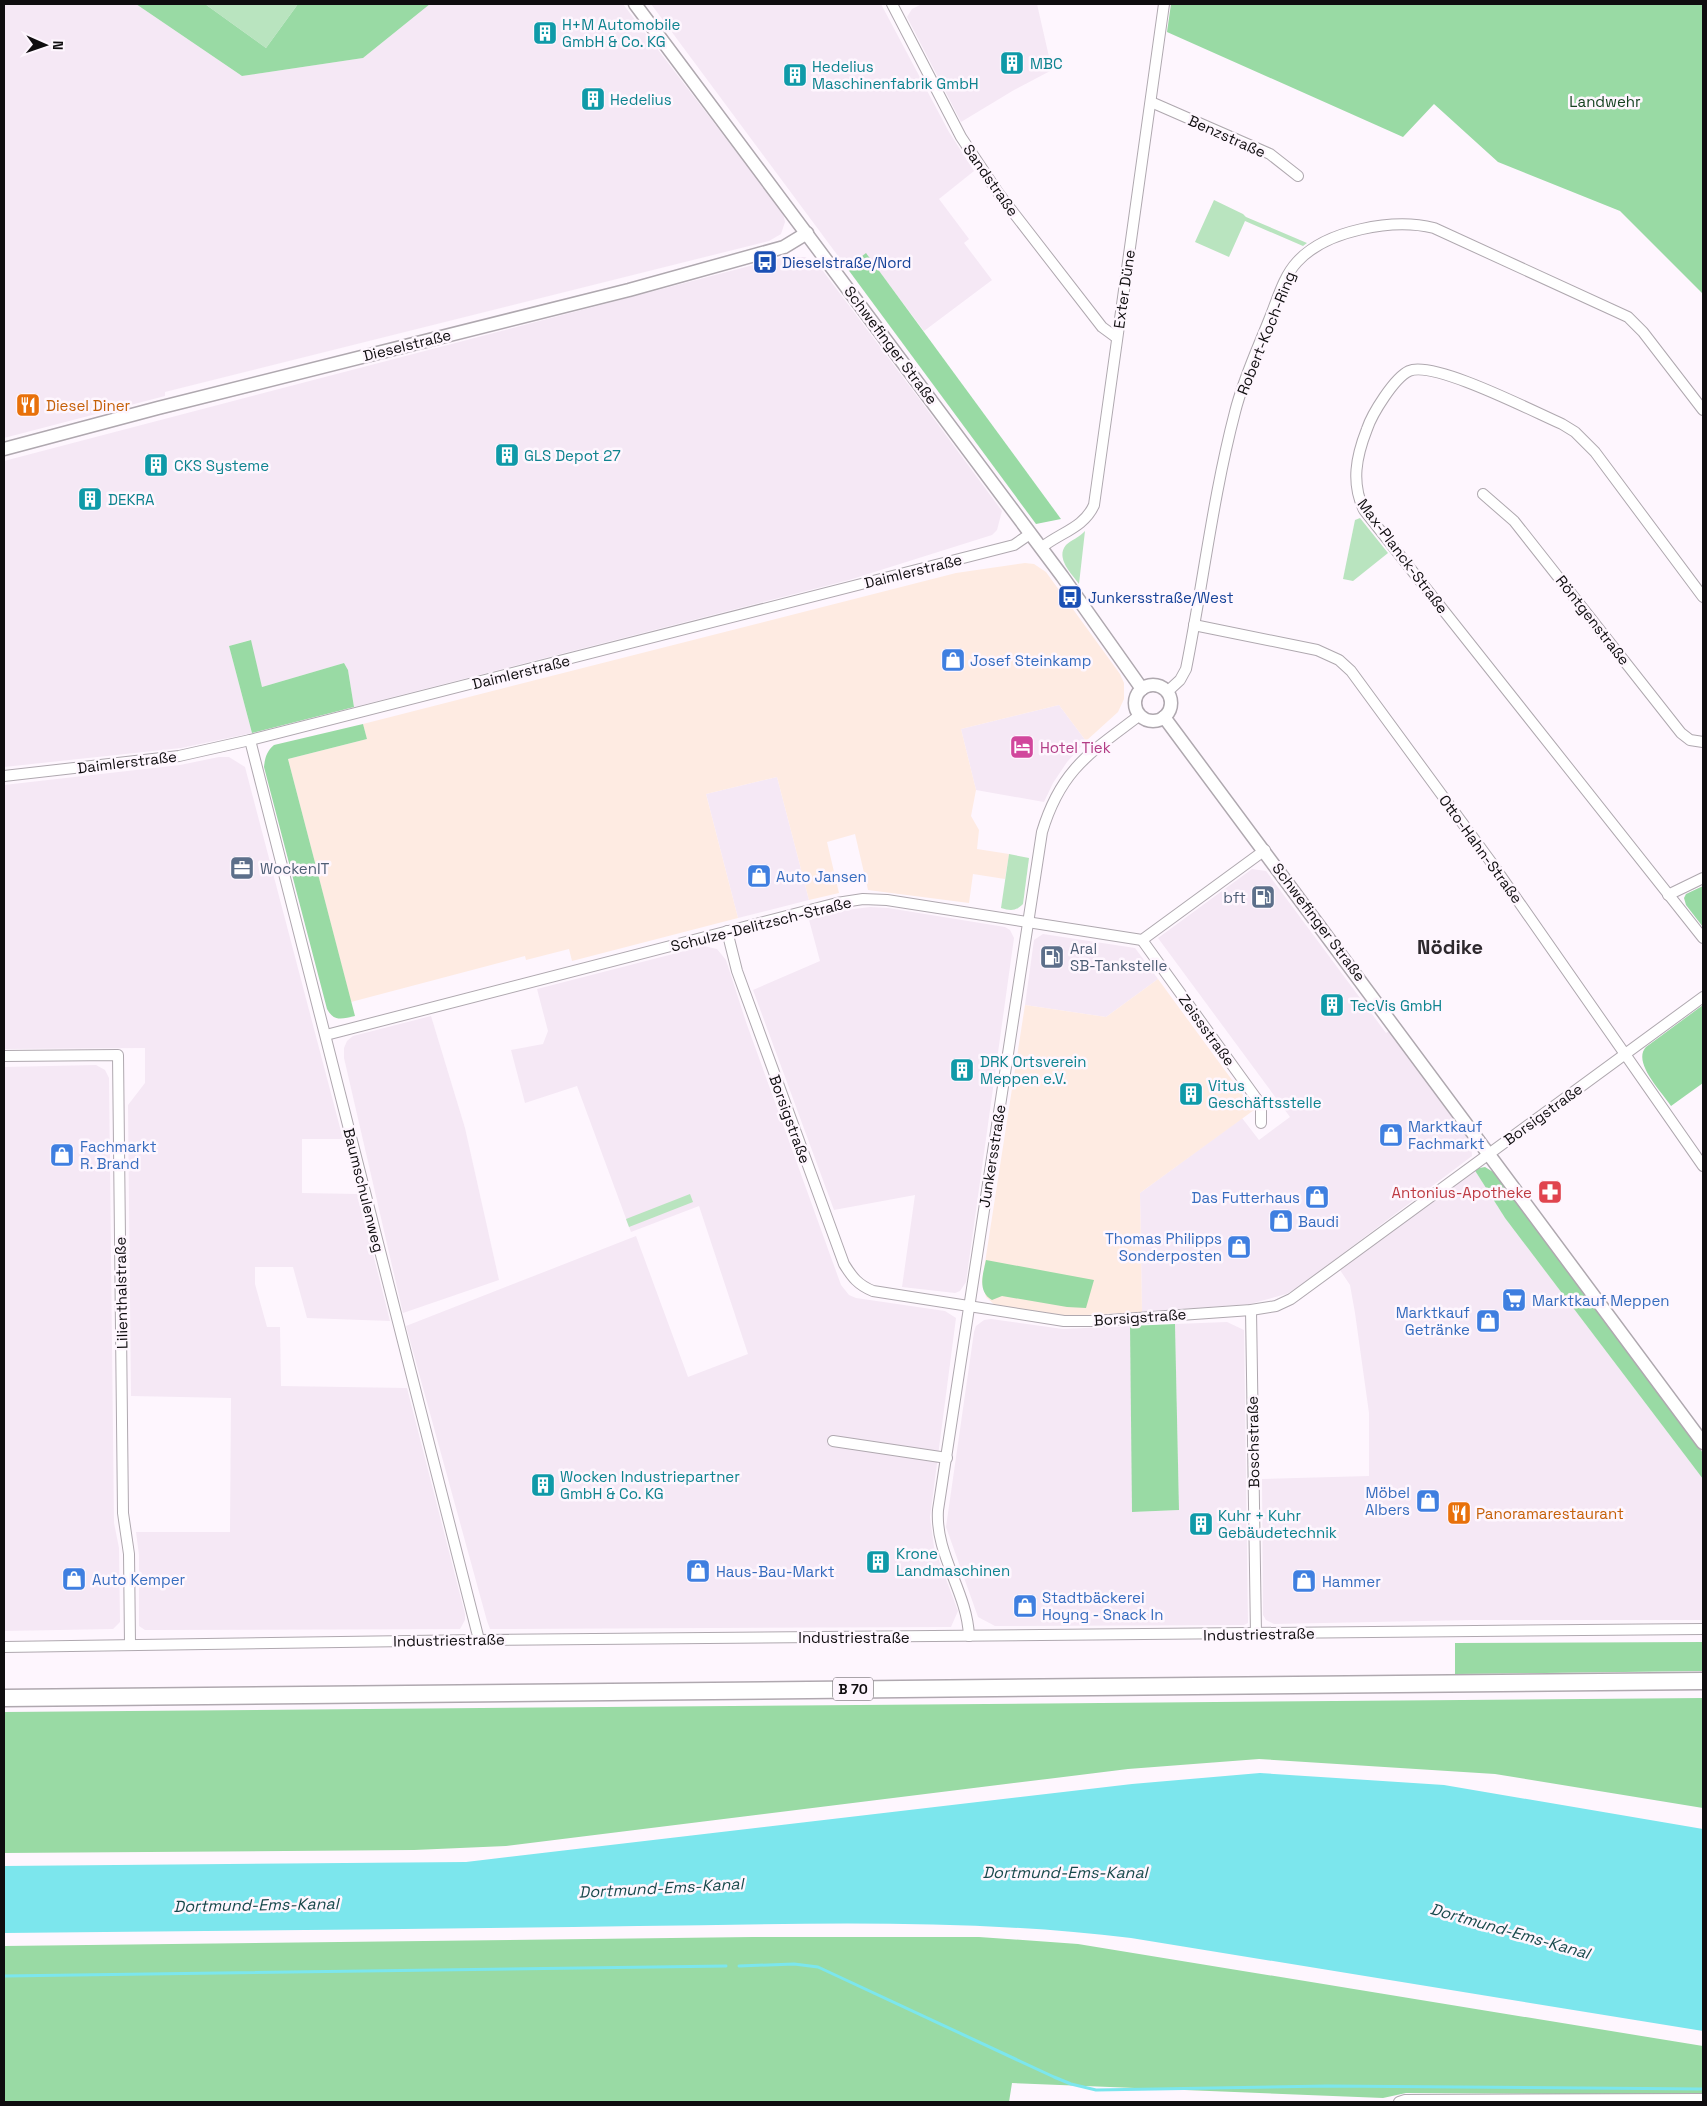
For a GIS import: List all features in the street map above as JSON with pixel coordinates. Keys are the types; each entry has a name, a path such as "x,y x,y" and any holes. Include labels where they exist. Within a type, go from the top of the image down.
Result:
{"main road":[{"name":"B 70","path":"4,1698 1703,1681"}],"street":[{"name":"Schwefinger Straße","path":"636,4 1041,548 1142,689"},
{"name":"Sandstraße","path":"892,4 961,137 980,166 1102,327 1117,338"},
{"name":"Exter Düne","path":"1041,548 1054,538 1085,522 1094,505 1164,4"},
{"name":"Benzstraße","path":"1151,102 1270,154 1298,176"},
{"name":"Robert-Koch-Ring","path":"1167,692 1184,675 1226,450 1245,379 1285,281 1295,263 1310,249 1334,237 1386,225 1416,223 1434,228 1612,308 1628,317 1643,332 1703,410"},
{"name":"Dieselstraße","path":"4,449 167,405 629,290 784,247 807,233"},
{"name":"Max-Planck-Straße","path":"1703,597 1595,452 1575,432 1562,424 1442,372 1417,369 1401,376 1370,420 1362,442 1355,484 1357,496 1364,510 1703,938"},
{"name":"Röntgenstraße","path":"1483,494 1514,521 1681,733 1690,740 1703,742"},
{"name":"Daimlerstraße","path":"4,776 179,756 250,740 1014,545 1030,534"},
{"name":"Otto-Hahn-Straße","path":"1194,625 1317,650 1339,660 1351,671 1464,824 1703,1166"},
{"path":"1158,686 1167,692 1170,708 1164,717 1151,721 1140,715 1135,704 1138,693 1142,689 1158,686"},
{"name":"Junkersstraße","path":"969,1636 968,1616 940,1540 937,1526 968,1307 1042,832 1053,800 1071,772 1100,745 1140,715"},
{"name":"Schwefinger Straße","path":"1164,717 1265,850 1703,1443"},
{"name":"Baumschulenweg","path":"250,740 326,1035 396,1321 479,1640"},
{"path":"1142,940 1265,850"},
{"path":"1668,895 1703,878"},
{"name":"Schulze-Delitzsch-Straße","path":"326,1035 727,931 838,903 862,899 887,900 1142,940"},
{"name":"Borsigstraße","path":"727,931 737,971 763,1044 844,1264 852,1277 862,1286 873,1291 1064,1321 1095,1321 1251,1310 1276,1306 1292,1299 1703,997"},
{"name":"Zeissstraße","path":"1142,940 1261,1105 1261,1123"},
{"name":"Lilienthalstraße","path":"4,1056 118,1055 123,1513 129,1554 130,1644"},
{"name":"Boschstraße","path":"1251,1310 1256,1634"},
{"path":"833,1441 947,1458"},
{"name":"Industriestraße","path":"4,1647 479,1640 1703,1629"},
{"path":"1399,2102 1405,2100 1703,2099"}],"shaded area":[{"path":"4,4 136,4 242,76 363,58 430,4 623,4 783,213 785,222 781,234 769,241 165,392 165,396 4,438"},
{"path":"651,4 881,4 949,132 974,171 939,199 969,239 964,243 992,280 924,331 866,254 847,268"},
{"path":"922,4 1037,4 1052,70 961,122 907,17 912,9"},
{"path":"784,257 805,257 817,263 923,404 1002,511 997,530 992,535 849,580 354,707 348,670 344,663 262,687 250,640 229,646 252,733 181,748 4,767 4,461"},
{"path":"1025,563 1034,564 1046,572 1120,674 1124,683 1124,699 1118,712 1086,741 1059,705 961,729 976,790 971,816 979,830 977,849 1009,854 1005,879 973,874 969,903 868,890 855,834 827,842 839,893 809,900 777,777 706,794 738,918 572,961 569,949 526,960 525,956 351,1002 288,759 367,739 363,724 956,573"},
{"path":"1059,705 1086,741 1067,762 1053,783 1044,802 976,790 961,729"},
{"path":"219,757 229,757 245,767 343,1139 302,1139 302,1193 358,1194 390,1321 307,1318 293,1267 255,1267 255,1284 267,1327 280,1327 281,1386 407,1388 465,1614 465,1620 460,1629 145,1630 139,1626 139,1555 136,1532 230,1532 231,1398 131,1396 128,1105 145,1083 145,1048 4,1049 4,785 180,765"},
{"path":"777,777 809,900 738,918 706,794"},
{"path":"1252,869 1266,871 1386,1033 1391,1030 1471,1140 1472,1156 1297,1288 1286,1294 1250,1304 1142,1312 1140,1193 1242,1118 1259,1140 1290,1117 1158,938"},
{"path":"870,907 888,908 1005,927 1010,930 1014,938 966,1282 960,1291 955,1293 902,1287 915,1195 834,1210 753,990 820,961 809,920 846,910"},
{"path":"1043,934 1135,948 1158,979 1106,1017 1025,1005 1034,940"},
{"path":"704,946 717,949 726,960 746,1022 841,1285 849,1295 856,1298 945,1311 956,1318 930,1517 934,1547 958,1611 951,1627 490,1629 487,1621 406,1326 636,1236 688,1377 748,1354 699,1206 631,1232 577,1086 525,1103 511,1050 543,1044 548,1031 537,989"},
{"path":"1158,979 1254,1110 1140,1193 1142,1312 1068,1316 996,1306 986,1297 982,1282 1025,1005 1106,1017"},
{"path":"431,1016 465,1128 499,1280 403,1313 344,1058 344,1048 347,1041 353,1036"},
{"path":"96,1065 105,1070 109,1078 114,1523 119,1548 120,1622 113,1629 4,1631 4,1067"},
{"path":"1474,1169 1505,1218 1703,1479 1703,1620 1472,1620 1274,1624 1266,1620 1263,1615 1262,1479 1369,1476 1369,1413 1355,1313 1350,1285 1340,1270"},
{"path":"991,1319 1063,1329 1130,1326 1133,1512 1179,1510 1175,1324 1227,1322 1244,1330 1248,1623 1244,1625 995,1626 978,1617 946,1527 974,1332 976,1326 984,1320"}],"green space":[{"path":"136,4 205,4 266,48 298,4 430,4 363,58 242,76"},
{"path":"205,4 298,4 266,48"},
{"name":"Landwehr","path":"1171,4 1703,4 1703,294 1620,211 1498,162 1434,104 1403,137 1167,32"},
{"path":"1214,200 1246,217 1307,243 1303,246 1245,221 1229,257 1195,242"},
{"path":"866,253 1061,519 1036,524 847,268"},
{"path":"1360,518 1388,553 1353,581 1343,579 1355,520"},
{"path":"1085,531 1079,584 1066,566 1062,555 1066,545"},
{"path":"251,640 262,687 344,663 348,670 354,707 252,733 229,646"},
{"path":"363,724 367,739 288,759 355,1016 339,1019 332,1016 327,1009 264,767 267,754 274,745"},
{"path":"1009,854 1029,858 1023,904 1011,910 1001,908"},
{"path":"1703,886 1703,927 1686,905 1684,898 1686,894"},
{"path":"1703,1005 1703,1083 1671,1106 1645,1068 1643,1053 1646,1047"},
{"path":"1485,1167 1498,1175 1703,1453 1703,1479 1505,1218 1474,1169"},
{"path":"690,1194 693,1202 629,1227 626,1219"},
{"path":"986,1260 1094,1280 1086,1308 1067,1307 1002,1296 992,1300 984,1292 982,1282"},
{"path":"1175,1324 1179,1510 1132,1512 1130,1326"},
{"path":"1703,1642 1703,1671 1455,1674 1455,1643"},
{"path":"1703,1698 1703,1808 1495,1774 1259,1759 1128,1769 506,1846 414,1850 4,1853 4,1712"},
{"path":"753,1937 979,1937 1078,1944 1703,2046 1703,2095 1406,2093 1383,2098 1012,2083 1009,2102 4,2102 4,1946"}],"water":[{"name":"Dortmund-Ems-Kanal","path":"1260,1773 1444,1785 1703,1829 1703,2031 1131,1938 1008,1927 823,1924 4,1933 4,1866 466,1862 1132,1784"}],"waterway":[{"path":"739,1966 794,1964 818,1967 1054,2077 1071,2084 1096,2090 1327,2086 1703,2089"},
{"path":"4,1976 726,1966"}],"place":[{"name":"H+M Automobile GmbH & Co. KG","path":"545,33"},
{"name":"MBC","path":"1012,63"},
{"name":"Hedelius Maschinenfabrik GmbH","path":"795,75"},
{"name":"Hedelius","path":"593,99"},
{"name":"Dieselstraße/Nord","path":"765,262"},
{"name":"Diesel Diner","path":"28,405"},
{"name":"GLS Depot 27","path":"507,455"},
{"name":"CKS Systeme","path":"156,465"},
{"name":"DEKRA","path":"90,499"},
{"name":"Junkersstraße/West","path":"1070,597"},
{"name":"Josef Steinkamp","path":"953,660"},
{"name":"Hotel Tiek","path":"1022,747"},
{"name":"WockenIT","path":"242,868"},
{"name":"Auto Jansen","path":"759,876"},
{"name":"bft","path":"1263,897"},
{"name":"Aral SB-Tankstelle","path":"1052,957"},
{"name":"TecVis GmbH","path":"1332,1005"},
{"name":"DRK Ortsverein Meppen e.V.","path":"962,1070"},
{"name":"Vitus Geschäftsstelle","path":"1191,1094"},
{"name":"Marktkauf Fachmarkt","path":"1391,1135"},
{"name":"Fachmarkt R. Brand","path":"62,1155"},
{"name":"Antonius-Apotheke","path":"1550,1192"},
{"name":"Das Futterhaus","path":"1317,1197"},
{"name":"Baudi","path":"1281,1221"},
{"name":"Thomas Philipps Sonderposten","path":"1239,1247"},
{"name":"Marktkauf Meppen","path":"1514,1300"},
{"name":"Marktkauf Getränke","path":"1488,1321"},
{"name":"Wocken Industriepartner GmbH & Co. KG","path":"543,1485"},
{"name":"Möbel Albers","path":"1428,1501"},
{"name":"Panoramarestaurant","path":"1459,1513"},
{"name":"Kuhr + Kuhr Gebäudetechnik","path":"1201,1524"},
{"name":"Krone Landmaschinen","path":"878,1562"},
{"name":"Haus-Bau-Markt","path":"698,1571"},
{"name":"Auto Kemper","path":"74,1579"},
{"name":"Hammer","path":"1304,1581"},
{"name":"Stadtbäckerei Hoyng - Snack In","path":"1025,1606"}],"district":[{"name":"Nödike","path":"1450,947"}]}
